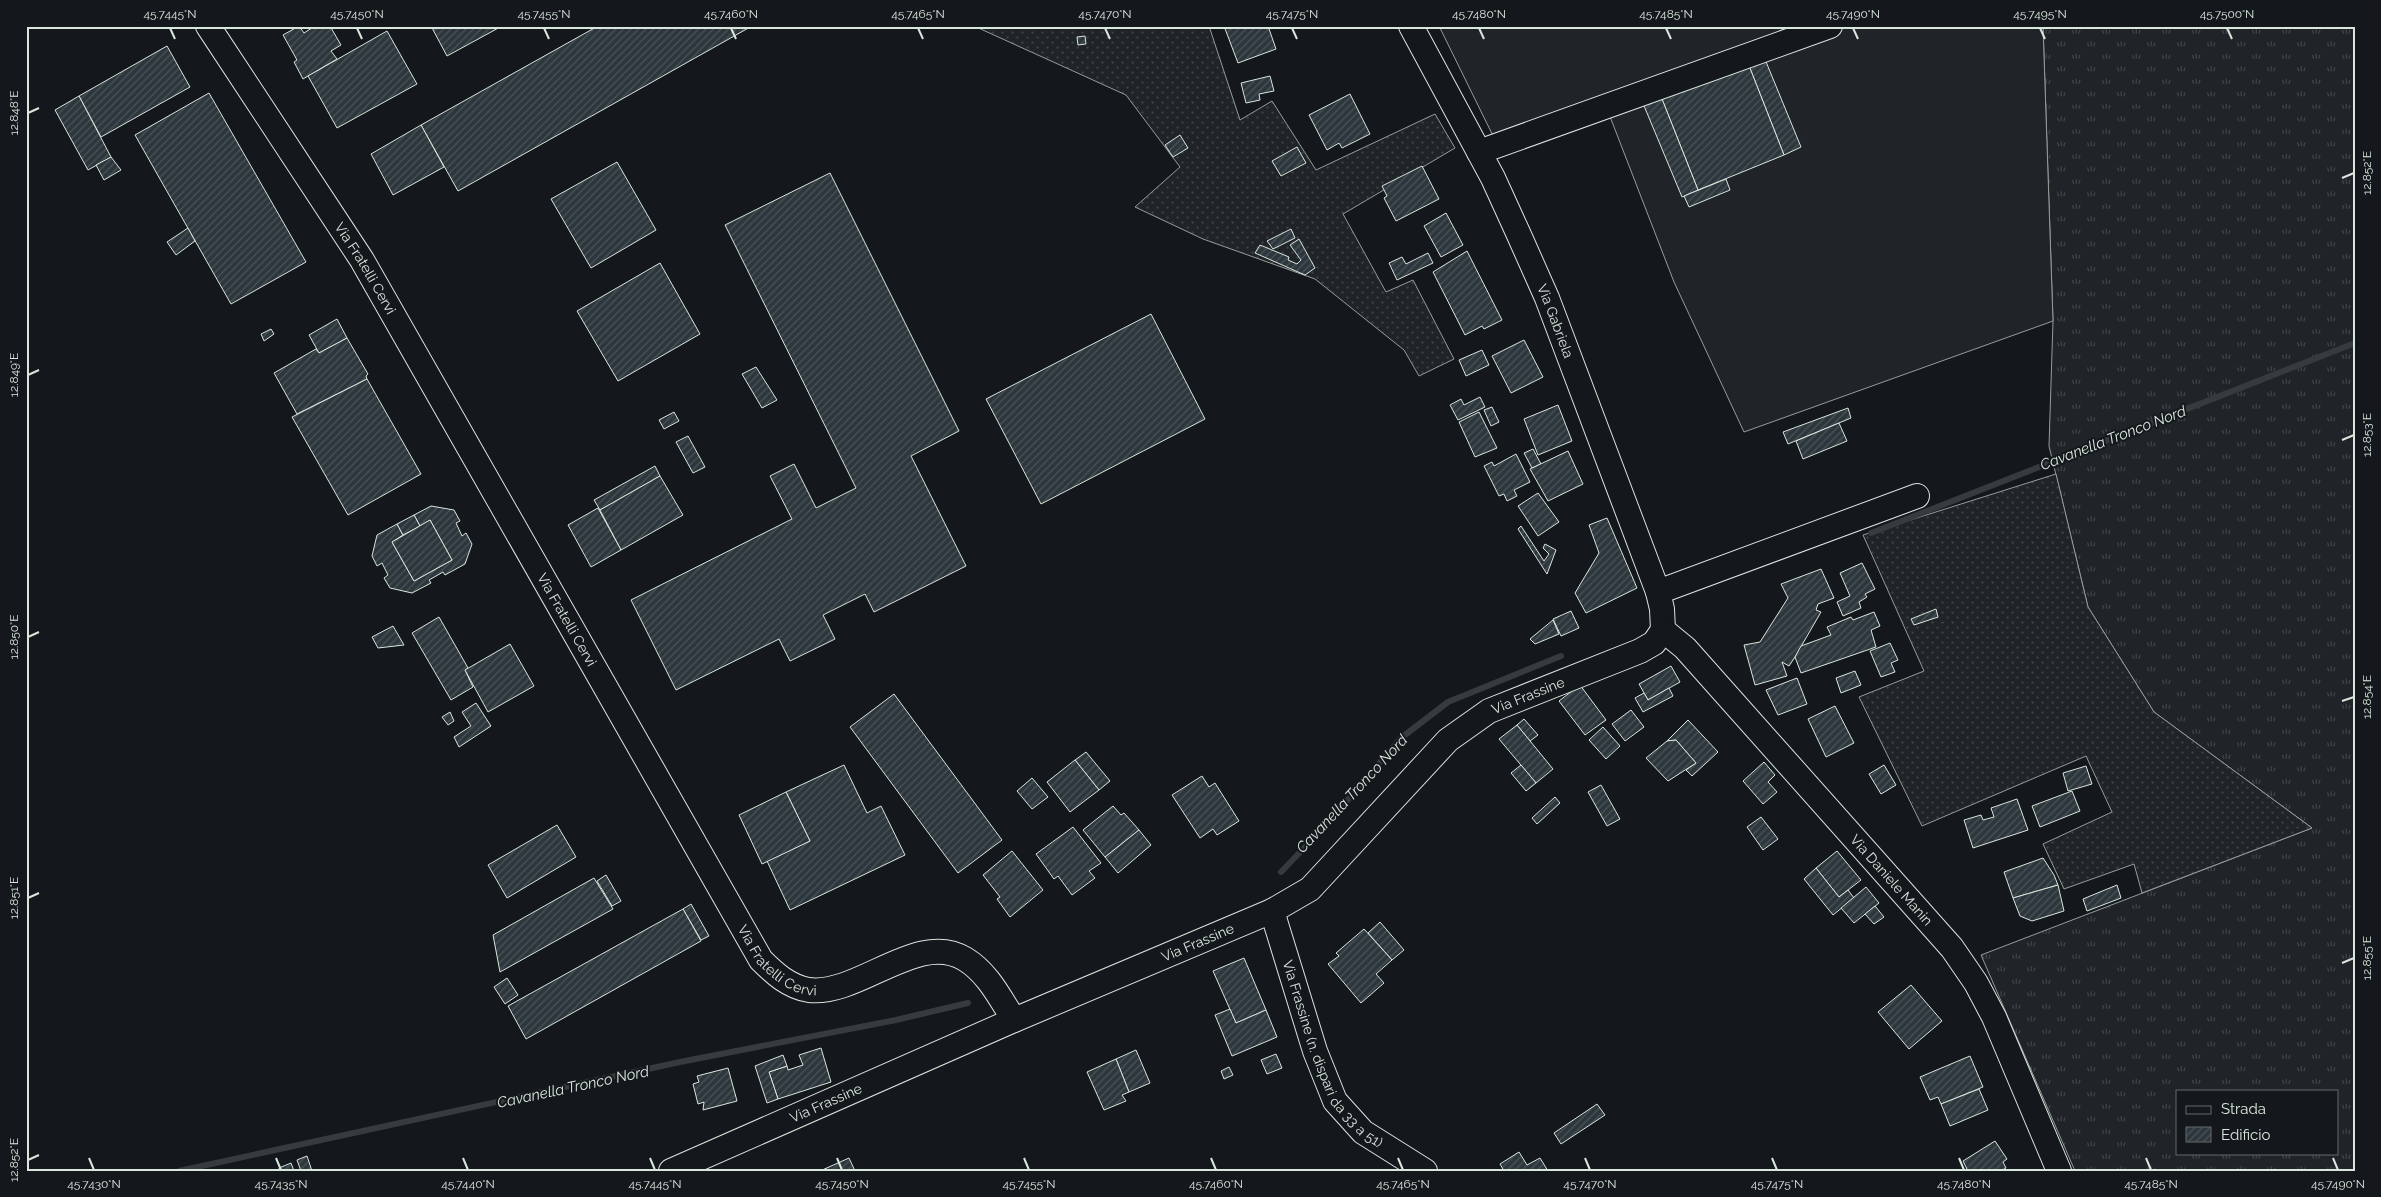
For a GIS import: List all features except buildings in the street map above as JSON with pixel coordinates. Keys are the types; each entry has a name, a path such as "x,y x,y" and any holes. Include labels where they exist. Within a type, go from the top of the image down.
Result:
{"street":[{"name":"Via Fratelli Cervi","path":"208,26 362,260 761,960 777,976 809,990 850,983 910,957 933,951 948,952 964,958 987,977 1014,1020"},
{"name":"Via Gabriela","path":"1412,26 1479,152 1508,211 1546,298 1658,592 1662,609 1663,630"},
{"path":"1479,152 1830,26"},
{"path":"1658,592 1918,496"},
{"name":"Via Frassine","path":"671,1171 1014,1020 1272,911 1310,889 1448,740 1489,711 1640,651 1654,643 1663,630"},
{"name":"Via Daniele Manin","path":"1663,630 1685,648 1952,948 1976,983 1994,1017 2059,1171"},
{"name":"Via Frassine (n. dispari da 33 a 51)","path":"1272,911 1315,1050 1335,1101 1363,1132 1425,1171"}],"green space":[{"path":"974,26 1209,26 1240,120 1272,101 1316,170 1435,114 1455,148 1343,214 1386,292 1413,280 1454,359 1419,376 1404,350 1315,279 1203,239 1135,207 1180,167 1126,95"},
{"path":"1439,26 2043,26 2053,321 1744,432 1674,282 1609,114 1500,150"},
{"path":"2043,26 2355,26 2355,1171 2075,1171 1981,955 2312,828 2154,712 2088,607 2049,446 2053,321"},
{"path":"2056,474 2088,607 2154,712 2312,828 2142,893 2134,864 2064,889 2043,844 2112,812 2086,756 1922,826 1859,697 1924,671 1863,535"}],"waterway":[{"name":"Cavanella Tronco Nord","path":"1871,533 2355,343"},
{"name":"Cavanella Tronco Nord","path":"1281,872 1328,823 1401,738 1448,702 1561,656"},
{"name":"Cavanella Tronco Nord","path":"179,1171 680,1062 896,1020 968,1003"}]}
